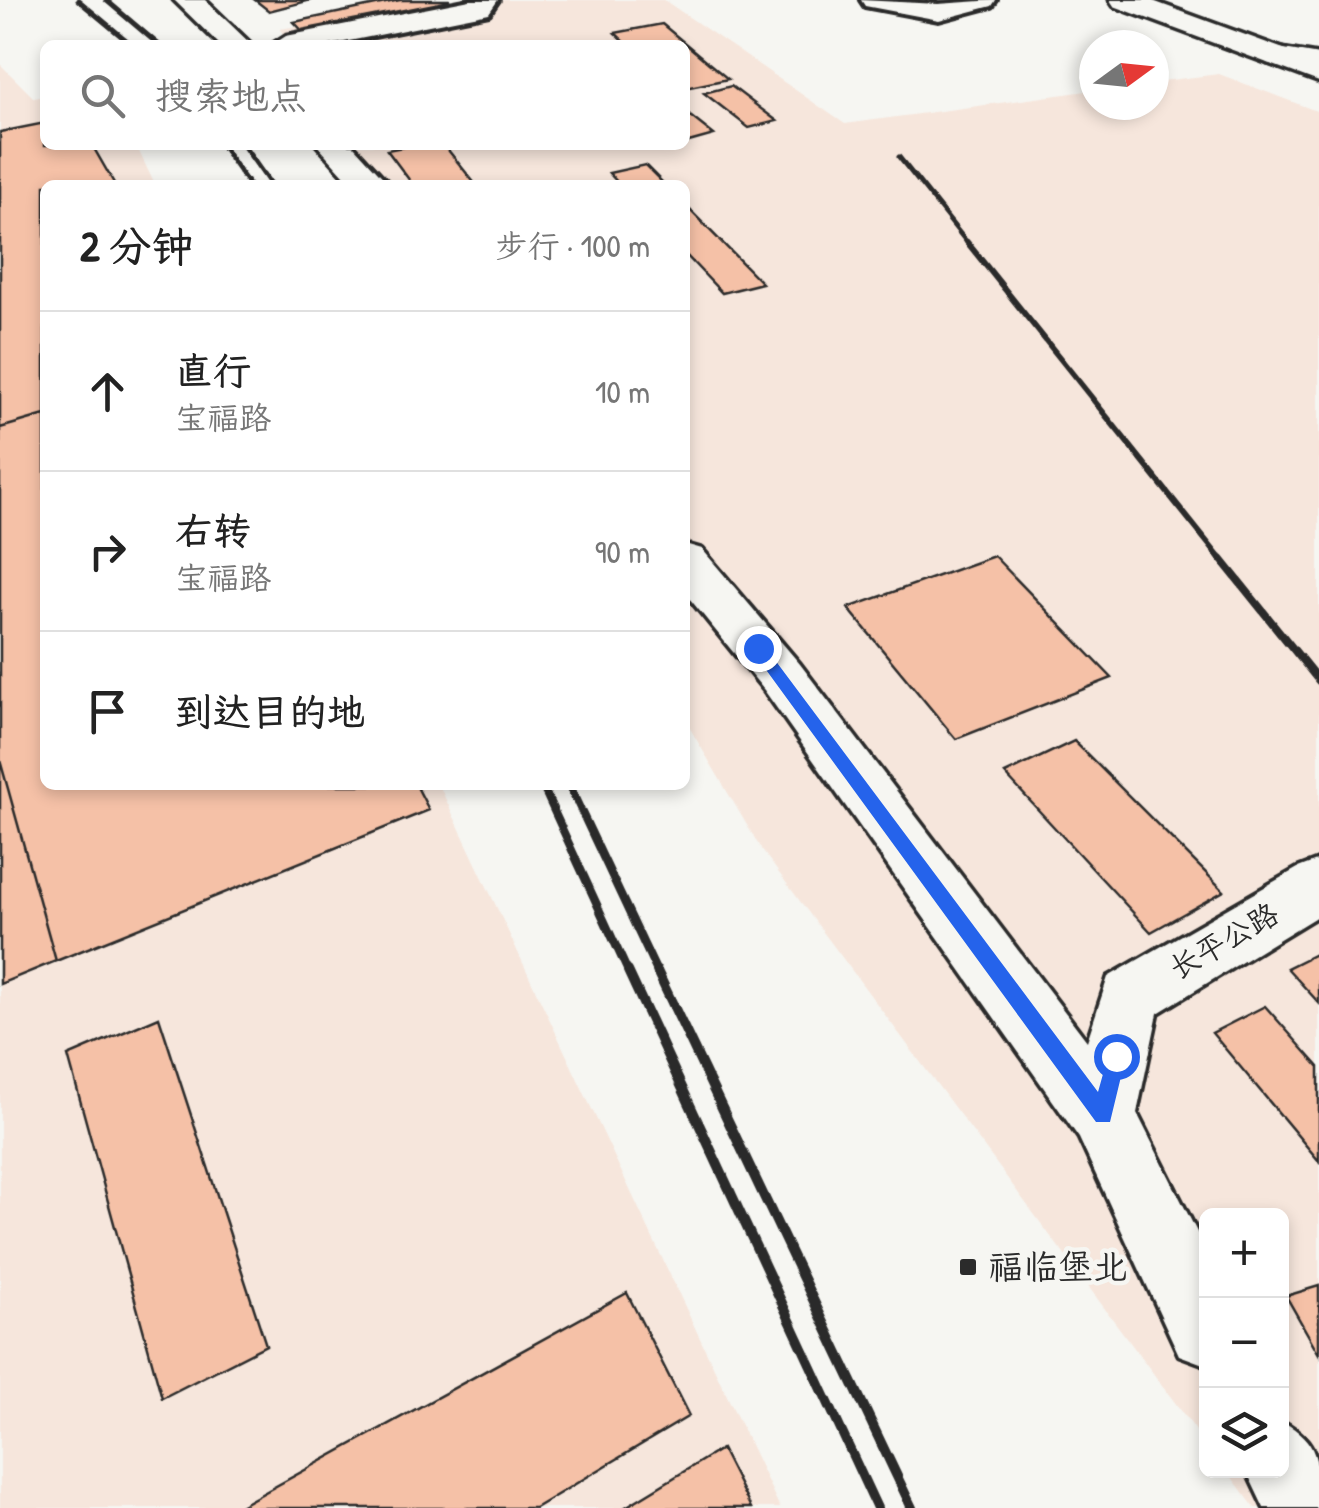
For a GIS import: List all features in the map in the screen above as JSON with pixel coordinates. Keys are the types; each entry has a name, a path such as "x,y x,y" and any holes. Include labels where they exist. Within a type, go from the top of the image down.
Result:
{"street":[{"path":"188,0 232,40"},
{"path":"311,40 479,7 484,0"},
{"path":"875,0 939,12 982,0"},
{"path":"1124,0 1319,73"},
{"path":"1278,57 1319,64"},
{"path":"339,150 367,180"},
{"path":"690,566 782,677 1103,1115 1199,1314"},
{"name":"长平公路","path":"1103,1115 1130,996 1319,886"},
{"path":"1289,1474 1309,1508"}],"shaded area":[{"path":"455,0 664,0 845,124 1079,92 1079,120 1169,120 1169,80 1219,74 1319,112 1319,1508 1255,1508 1232,1478 1289,1478 1289,1208 1199,1208 1199,1435 761,849 690,728 690,180 369,180 351,150 690,150 690,40 286,40 280,29"},
{"path":"0,64 34,98 40,97 40,150 138,150 153,180 40,180 40,790 441,790 780,1508 0,1508"}],"building":[{"path":"255,0 311,0 269,11"},
{"path":"400,0 449,0 458,8 311,40 294,22"},
{"path":"662,24 681,40 623,40 615,33"},
{"path":"690,47 728,79 690,87"},
{"path":"731,86 777,121 749,128 704,93"},
{"path":"690,116 714,135 690,142"},
{"path":"40,124 40,150 95,150 112,180 40,180 40,416 0,428 0,132"},
{"path":"387,150 448,150 472,180 409,180"},
{"path":"645,165 660,180 615,180 609,173"},
{"path":"690,210 762,283 722,293 690,259"},
{"path":"40,416 40,790 419,790 429,810 56,961 0,760 0,428"},
{"path":"994,556 1112,678 956,739 848,608"},
{"path":"1074,741 1224,891 1151,932 1005,774"},
{"path":"0,760 56,961 0,984"},
{"path":"1319,952 1319,1003 1287,968"},
{"path":"1265,1006 1319,1067 1319,1161 1212,1033"},
{"path":"159,1017 266,1345 162,1398 68,1056"},
{"path":"1319,1286 1319,1354 1289,1301 1289,1295"},
{"path":"627,1293 689,1416 535,1508 236,1508"},
{"path":"721,1449 751,1508 624,1508"}],"railway":[{"path":"78,0 126,40"},
{"path":"106,0 153,40"},
{"path":"224,150 246,180"},
{"path":"246,150 268,180"},
{"path":"899,157 969,245"},
{"path":"967,242 1223,562"},
{"path":"1221,559 1319,681"},
{"path":"544,790 629,974"},
{"path":"571,790 658,974"},
{"path":"628,971 877,1508"},
{"path":"657,971 912,1508"}],"place":[{"name":"福临堡北","path":"968,1267"}],"route":[{"path":"758,648 1103,1115 1116,1056"}]}
